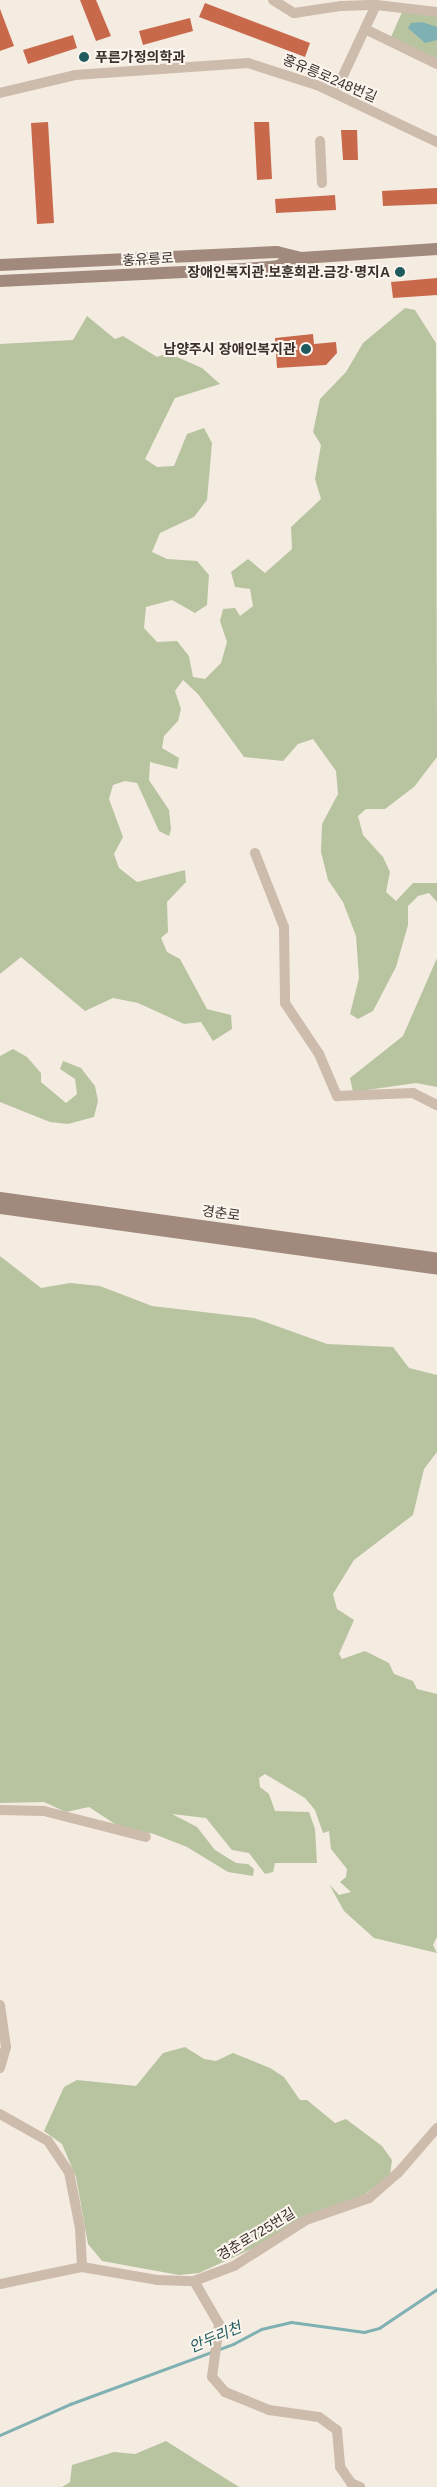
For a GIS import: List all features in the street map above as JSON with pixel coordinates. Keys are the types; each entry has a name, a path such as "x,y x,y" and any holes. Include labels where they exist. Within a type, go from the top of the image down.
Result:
{"street":[{"path":"273,0 294,13 341,6 376,5 437,12"},
{"path":"335,93 376,5"},
{"path":"365,29 437,64"},
{"name":"홍유릉로248번길","path":"0,93 84,74 248,63 283,71 335,93 437,142"},
{"path":"320,141 322,183"},
{"name":"홍유릉로","path":"0,281 253,269 278,266 295,258 437,249"},
{"name":"홍유릉로","path":"0,265 277,252 295,258"},
{"path":"255,853 284,927 285,1003 319,1054 337,1096 413,1093 437,1105"},
{"name":"경춘로","path":"0,1198 437,1259"},
{"name":"경춘로","path":"0,1208 437,1269"},
{"path":"0,1810 44,1811 146,1837"},
{"path":"0,2005 6,2047 0,2068"},
{"path":"0,2114 48,2141 69,2172 80,2228 82,2267"},
{"name":"경춘로725번길","path":"0,2284 82,2267 157,2280 194,2280 234,2266 306,2220 369,2198 398,2173 437,2128"},
{"path":"194,2280 219,2324 219,2339 214,2356 212,2376 225,2392 269,2410 319,2417 337,2430 340,2466 351,2483 360,2487"}],"green space":[{"path":"403,10 437,14 437,59 391,37"},
{"path":"405,308 415,310 436,343 437,757 414,787 385,809 366,809 358,816 363,835 383,857 390,872 386,892 396,901 413,883 437,883 437,902 429,893 418,896 408,906 408,925 396,967 373,1011 358,1019 350,1014 359,978 356,936 343,902 328,880 321,852 322,824 338,794 336,771 313,739 298,744 283,761 244,757 198,694 183,680 175,691 181,709 178,721 164,736 162,748 179,758 177,769 150,762 149,780 169,810 171,830 169,836 159,831 137,783 125,781 113,785 109,799 123,837 114,854 119,868 137,882 185,870 186,882 167,902 168,932 161,938 167,952 180,959 207,1009 231,1015 232,1029 213,1041 201,1022 184,1024 138,1003 113,998 85,1011 21,957 0,974 0,344 73,340 87,316 115,339 123,336 157,357 168,353 202,368 220,384 175,398 145,459 157,467 174,466 187,434 204,428 212,443 207,500 194,517 160,533 152,552 167,559 197,561 209,575 207,605 195,613 172,600 146,607 144,628 157,642 177,641 189,656 193,677 205,679 221,663 227,642 220,621 223,609 235,608 240,616 253,606 250,589 235,587 231,572 248,559 265,573 292,549 291,527 321,499 315,479 321,445 313,432 320,399 346,372 363,343"},
{"path":"437,958 437,1087 416,1083 353,1092 350,1078 403,1036"},
{"path":"13,1049 27,1057 41,1073 41,1082 66,1103 77,1094 75,1079 60,1069 63,1061 81,1068 95,1086 98,1101 94,1117 68,1124 50,1122 0,1102 0,1056"},
{"path":"0,1256 41,1288 70,1283 100,1286 152,1306 254,1318 327,1344 393,1347 409,1368 437,1375 437,1452 424,1469 413,1515 354,1560 333,1594 337,1609 354,1620 339,1654 342,1659 365,1651 389,1663 394,1674 413,1681 417,1689 437,1694 437,1937 433,1945 437,1953 374,1938 344,1911 329,1884 339,1895 351,1892 340,1882 346,1877 347,1869 331,1849 329,1831 323,1833 315,1810 305,1798 265,1774 259,1778 260,1787 269,1794 275,1811 309,1812 315,1829 317,1863 275,1863 273,1872 265,1874 249,1853 232,1850 206,1818 172,1814 197,1827 215,1850 236,1863 248,1864 254,1869 253,1876 228,1872 187,1847 154,1834 118,1826 89,1807 66,1812 44,1802 0,1803"},
{"path":"185,2047 204,2059 216,2061 233,2053 270,2068 284,2077 300,2100 307,2100 335,2123 346,2119 382,2146 392,2160 390,2175 355,2202 199,2273 179,2275 102,2261 88,2244 76,2177 62,2144 44,2131 64,2087 77,2080 136,2086 163,2053"},
{"path":"166,2441 239,2487 62,2487 70,2482 72,2465 114,2452 135,2454"}],"water":[{"path":"422,22 437,27 437,40 425,43 408,28 411,23"}],"building":[{"path":"80,0 96,0 111,36 96,41"},
{"path":"205,3 310,43 305,57 199,17"},
{"path":"0,9 14,46 0,51"},
{"path":"190,18 193,31 143,45 139,31"},
{"path":"73,35 77,48 28,64 23,50"},
{"path":"48,122 54,223 37,224 31,123"},
{"path":"254,122 269,122 272,179 257,180"},
{"path":"341,130 357,130 358,160 343,160"},
{"path":"437,188 437,204 383,206 382,191"},
{"path":"335,195 336,210 276,213 275,199"},
{"path":"437,278 437,295 393,298 391,282"},
{"name":"남양주시 장애인복지관","path":"313,334 314,344 336,342 337,353 326,365 277,368 275,338"}],"waterway":[{"name":"안두리천","path":"0,2435 70,2404 233,2344 261,2329 291,2322 364,2332 379,2328 437,2289"}],"place":[{"name":"푸른가정의학과","path":"84,57"},
{"name":"장애인복지관.보훈회관.금강·명지A","path":"400,272"},
{"name":"남양주시 장애인복지관","path":"306,349"}]}
